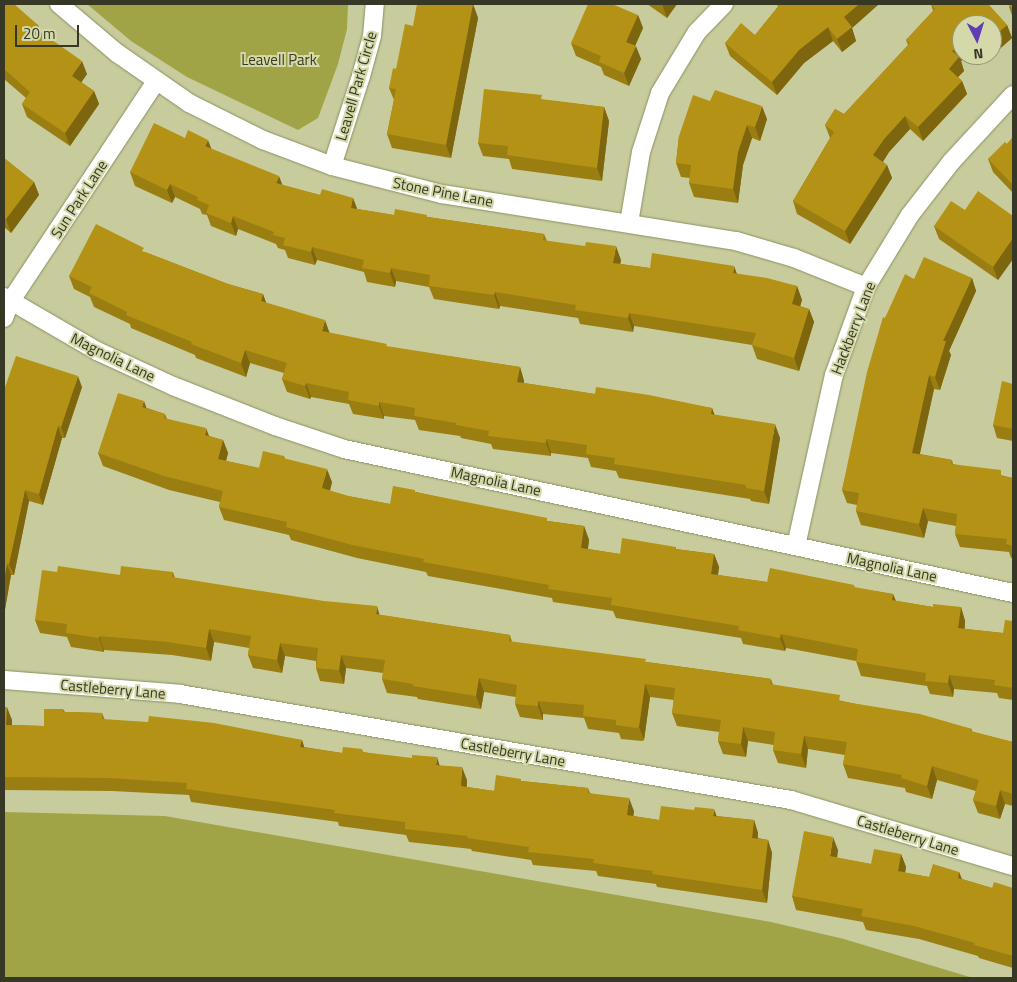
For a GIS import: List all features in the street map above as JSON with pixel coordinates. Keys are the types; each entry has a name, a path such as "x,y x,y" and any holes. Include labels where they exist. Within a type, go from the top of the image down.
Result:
{"street":[{"name":"Stone Pine Lane","path":"59,4 117,53 189,102 263,140 332,166 442,194 736,241 794,258 866,287"},
{"name":"Leavell Park Circle","path":"332,166 364,68 372,36 376,4"},
{"path":"629,224 641,152 660,93 697,32 724,4"},
{"name":"Sun Park Lane","path":"6,306 156,81"},
{"name":"Hackberry Lane","path":"796,546 834,375 866,287 910,215 952,161 1013,95"},
{"name":"Magnolia Lane","path":"6,306 172,386 275,426 344,449 1013,593"},
{"name":"Castleberry Lane","path":"4,680 180,694 791,800 1013,866"}],"green space":[{"name":"Leavell Park","path":"87,4 348,4 347,29 338,64 318,118 298,130 187,77 131,41"},
{"path":"4,812 165,816 771,922 844,939 973,978 4,978"}],"building":[{"path":"4,4 14,4 38,25 35,28 82,61 72,76 94,91 65,133 22,104 30,92 4,69"},
{"path":"417,4 473,4 446,145 387,134 396,89 389,88 393,68 396,69 405,24 413,26"},
{"path":"588,4 612,4 638,15 626,42 636,46 624,73 599,62 601,56 571,43"},
{"path":"780,4 859,4 844,17 852,27 837,39 828,27 799,50 772,82 725,43 741,23 755,35"},
{"path":"931,4 988,4 998,15 952,15 952,65 949,69 962,81 918,127 905,116 884,139 873,155 887,165 845,231 793,201 834,132 825,125 835,109 844,114 910,43 906,40 935,9"},
{"path":"1002,19 1007,25 1002,29"},
{"path":"484,89 542,95 541,99 604,107 597,168 507,155 508,146 478,143"},
{"path":"715,90 762,106 755,127 747,125 738,152 733,189 689,183 691,165 676,163 679,136 693,95 710,101"},
{"path":"154,123 185,138 188,130 208,140 205,146 279,176 276,183 320,195 322,189 353,198 351,208 394,215 395,209 427,215 427,217 544,234 543,240 585,246 586,242 616,246 613,263 650,268 652,253 734,266 733,273 767,278 797,286 792,304 809,309 794,358 752,345 756,333 629,313 628,318 575,310 576,305 495,292 494,295 429,286 430,275 391,268 390,273 362,268 364,260 312,247 311,252 283,245 285,238 273,235 274,232 233,216 231,223 206,213 209,205 197,200 198,197 170,184 167,190 130,172"},
{"path":"1013,137 1013,185 988,159 1005,142 1007,144"},
{"path":"4,158 34,182 6,219 4,218"},
{"path":"978,191 1013,216 1013,238 993,267 934,226 951,201 965,210"},
{"path":"96,224 144,248 142,251 228,284 263,294 261,301 325,320 322,331 387,344 386,346 520,367 517,382 595,394 596,387 649,395 712,408 711,414 775,424 764,491 746,488 746,485 614,464 615,458 586,454 587,445 546,439 546,443 488,436 489,431 414,416 415,408 379,402 379,406 348,400 349,392 306,383 305,386 282,379 287,363 245,350 241,363 191,344 192,342 126,315 127,312 89,293 92,287 69,276"},
{"path":"924,257 972,278 943,341 946,341 935,377 929,375 912,453 952,460 951,464 1001,470 1001,476 1013,478 1013,546 1006,544 1007,539 955,534 957,514 923,508 919,524 856,511 859,493 842,490 867,372 883,317 885,318 905,274 914,279"},
{"path":"16,356 78,376 61,427 58,426 39,494 25,490 4,581 4,390"},
{"path":"1002,381 1013,384 1013,429 993,425"},
{"path":"118,393 144,401 142,407 165,414 164,418 206,428 205,435 223,440 218,459 259,468 263,451 284,456 283,458 327,469 322,488 348,496 390,504 393,486 415,490 415,492 547,518 547,521 584,526 581,548 620,554 622,538 676,547 675,549 714,554 711,574 767,582 770,568 893,594 892,600 933,607 933,604 961,607 958,628 1003,633 1005,620 1013,621 1013,688 994,685 995,680 949,675 948,683 925,681 926,673 856,662 858,649 781,634 780,638 738,630 739,626 611,605 612,598 548,589 549,585 423,562 424,559 352,545 286,527 287,522 219,507 223,491 164,476 98,453"},
{"path":"58,566 120,575 121,566 173,572 172,577 324,601 377,606 376,614 510,635 509,641 646,659 645,662 771,679 770,684 840,695 839,701 920,714 972,729 971,731 1013,742 1013,794 1000,790 996,806 973,800 979,780 932,766 927,786 901,778 902,775 843,764 847,742 804,736 801,754 773,750 775,732 743,727 741,744 718,741 721,720 672,713 675,688 645,684 639,727 637,728 616,725 616,720 583,716 584,705 538,701 538,706 515,704 517,685 479,678 476,696 382,679 385,660 341,655 339,670 316,668 318,648 280,643 277,660 248,655 251,636 209,629 206,648 168,642 99,636 99,638 66,633 67,624 35,620 42,570 57,572"},
{"path":"4,707 7,707 6,725 44,726 44,709 63,709 63,712 102,713 102,719 148,722 149,716 214,723 302,740 300,747 342,753 343,747 362,749 362,752 412,758 412,755 437,757 436,765 462,767 461,786 494,791 496,775 521,779 521,781 588,788 588,793 629,798 627,815 659,820 661,806 694,810 695,807 714,809 713,816 754,820 752,838 768,840 762,890 652,874 653,871 593,863 594,859 528,852 529,847 467,838 468,836 405,829 405,822 334,813 335,810 186,789 187,783 108,778 4,777"},
{"path":"804,831 833,837 830,856 871,864 874,849 901,854 898,871 929,877 933,864 959,872 958,878 992,888 994,882 1013,888 1013,956 914,926 861,916 863,909 792,896"}]}
